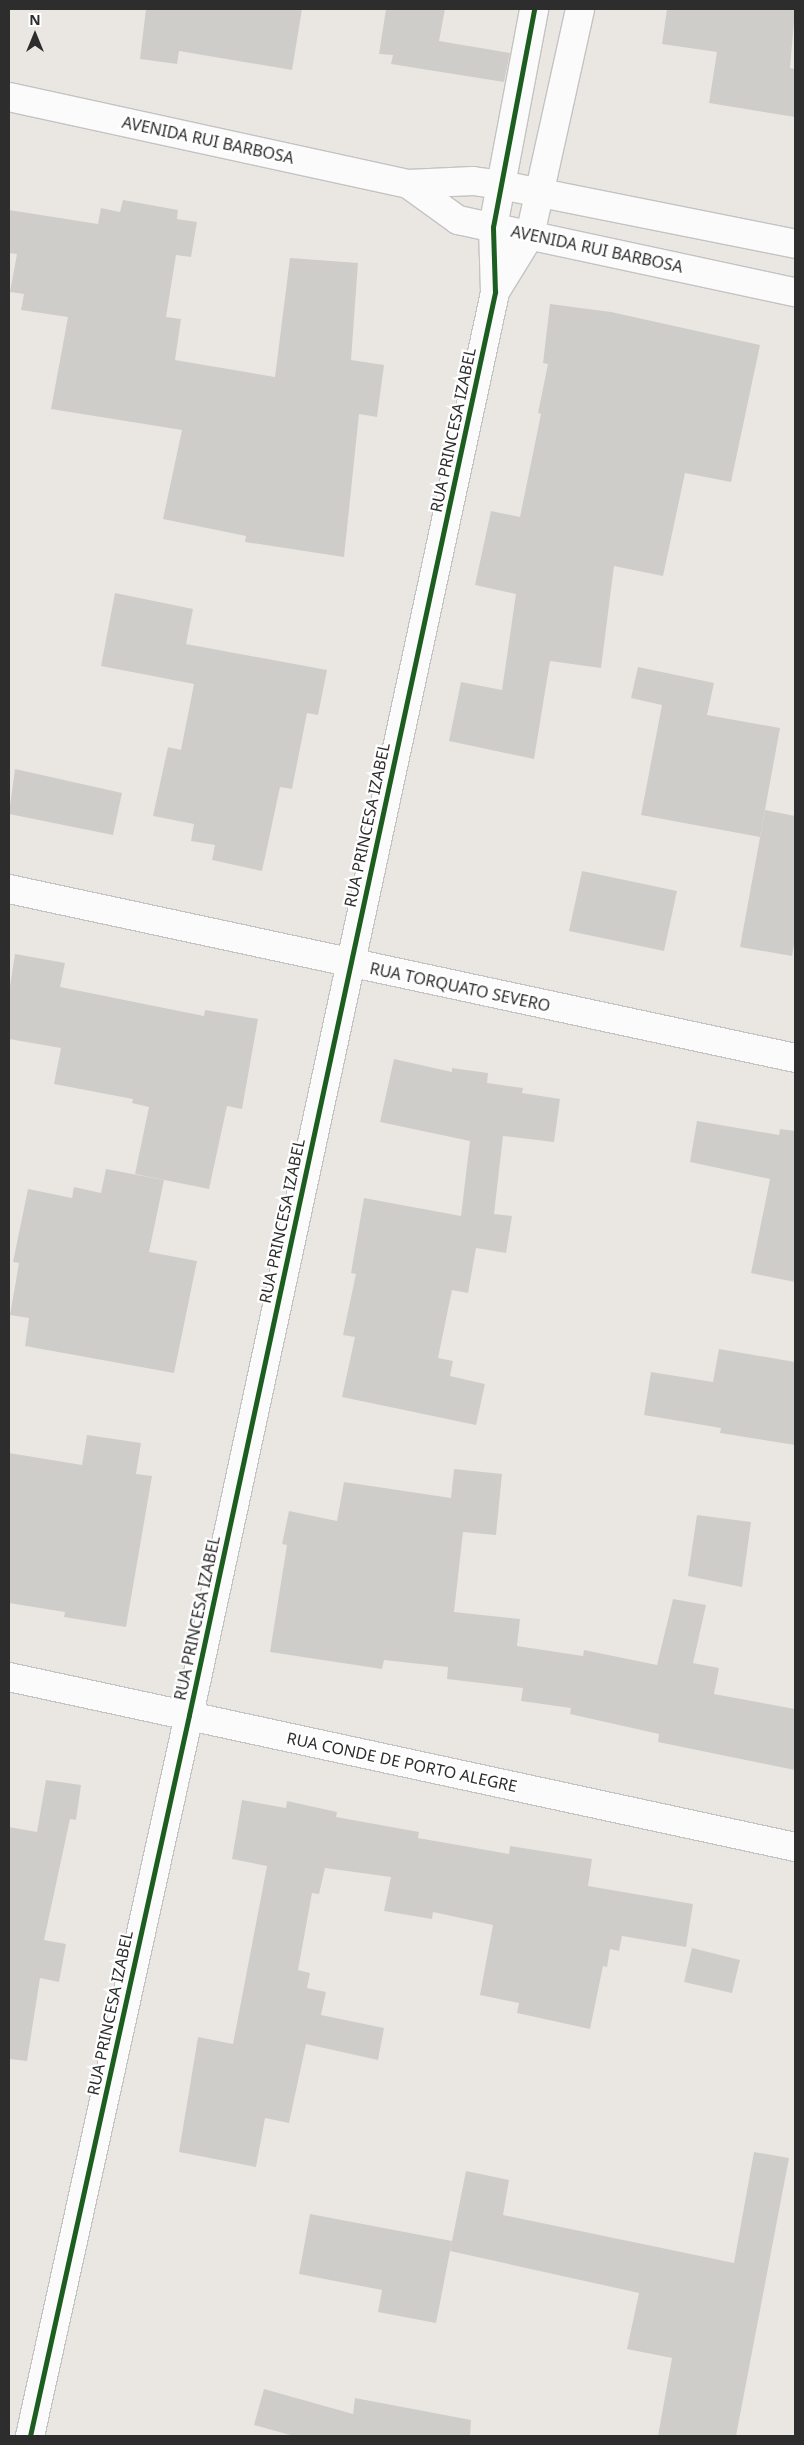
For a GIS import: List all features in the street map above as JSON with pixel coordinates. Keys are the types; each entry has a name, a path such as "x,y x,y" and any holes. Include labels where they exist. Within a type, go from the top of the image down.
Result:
{"street":[{"name":"RUA PRINCESA IZABEL","path":"30,2436 189,1715 495,292 493,227 534,9"},
{"name":"RUA PRINCESA IZABEL","path":"495,292 530,235 580,9"},
{"name":"AVENIDA RUI BARBOSA","path":"9,97 408,184 473,181 501,185 795,244"},
{"name":"AVENIDA RUI BARBOSA","path":"408,184 458,220 795,292"},
{"name":"RUA TORQUATO SEVERO","path":"9,889 350,964 795,1058"},
{"name":"RUA CONDE DE PORTO ALEGRE","path":"9,1677 795,1848"}],"building":[{"path":"146,9 302,9 292,70 179,51 177,64 140,59"},
{"path":"386,9 445,9 439,41 510,53 504,82 391,64 393,55 379,54"},
{"path":"667,9 795,9 790,68 795,69 795,117 709,103 717,52 662,44"},
{"path":"123,200 178,210 177,219 197,222 191,257 176,255 166,317 181,319 175,360 275,377 290,258 358,263 351,360 384,365 377,417 359,414 344,557 245,542 246,536 163,519 182,430 51,409 68,317 21,310 24,294 10,292 17,254 9,253 9,210 98,224 101,208 120,212"},
{"path":"550,304 611,312 760,345 731,482 685,473 663,576 614,566 601,668 550,661 534,759 449,741 461,682 502,690 516,594 475,585 491,511 520,517 541,414 538,413 548,364 543,363"},
{"path":"115,593 193,609 186,644 327,670 318,715 307,713 292,789 280,787 262,871 212,860 215,845 191,841 194,824 153,816 168,747 181,750 194,684 101,666"},
{"path":"638,667 714,683 707,715 780,728 760,837 641,815 662,705 631,698"},
{"path":"15,769 122,793 113,835 9,814"},
{"path":"765,810 795,816 795,938 792,956 740,947"},
{"path":"582,871 677,891 664,951 569,931"},
{"path":"15,954 65,963 60,987 204,1016 205,1010 258,1019 242,1109 227,1106 209,1189 135,1174 149,1107 132,1103 133,1099 54,1084 61,1048 9,1039 9,993"},
{"path":"394,1059 452,1072 452,1068 488,1073 487,1083 523,1088 522,1093 560,1099 554,1142 503,1136 494,1214 512,1216 506,1253 476,1248 468,1293 452,1290 438,1358 453,1361 450,1376 485,1384 476,1425 342,1397 355,1337 343,1335 356,1274 351,1273 364,1198 461,1216 470,1141 380,1122"},
{"path":"697,1121 779,1135 780,1129 795,1131 795,1282 751,1273 770,1179 690,1162"},
{"path":"106,1169 164,1180 149,1252 197,1261 174,1373 25,1346 29,1318 10,1315 19,1263 13,1262 28,1189 72,1198 74,1187 101,1193"},
{"path":"719,1349 795,1362 795,1445 720,1433 721,1428 644,1415 651,1372 713,1382"},
{"path":"87,1435 141,1443 136,1474 152,1476 126,1627 64,1617 65,1612 9,1603 9,1453 82,1465"},
{"path":"454,1469 502,1474 496,1535 463,1532 454,1612 520,1619 517,1646 583,1656 584,1650 657,1665 673,1599 706,1605 693,1663 719,1668 714,1694 795,1709 795,1770 658,1742 659,1734 570,1714 571,1708 521,1701 523,1688 447,1679 448,1667 384,1660 382,1669 270,1652 287,1545 282,1544 289,1511 337,1521 344,1482 451,1498"},
{"path":"697,1515 751,1522 742,1587 688,1576"},
{"path":"46,1780 81,1785 76,1820 70,1819 44,1940 66,1944 59,1982 40,1978 27,2061 9,2059 9,1827 37,1832"},
{"path":"242,1800 286,1808 287,1801 337,1812 336,1817 419,1832 418,1838 509,1854 510,1846 592,1859 588,1886 693,1904 686,1947 622,1936 619,1951 610,1949 607,1967 603,1966 590,2029 517,2013 519,2003 480,1995 493,1925 433,1912 432,1919 384,1911 391,1877 325,1868 319,1894 312,1893 298,1970 310,1973 307,1988 326,1992 321,2015 384,2028 378,2060 306,2044 289,2123 265,2118 256,2167 179,2152 198,2037 233,2044 267,1866 232,1859"},
{"path":"692,1948 740,1960 732,1993 684,1982"},
{"path":"754,2152 789,2158 736,2436 658,2436 672,2358 627,2349 639,2293 450,2251 466,2171 509,2180 503,2215 734,2263"},
{"path":"310,2214 452,2241 436,2323 378,2312 382,2290 299,2274"},
{"path":"264,2389 353,2414 355,2398 471,2420 470,2436 294,2436 254,2425"}],"cycle path":[{"path":"30,2436 189,1715 495,292 493,227 534,9"}]}
